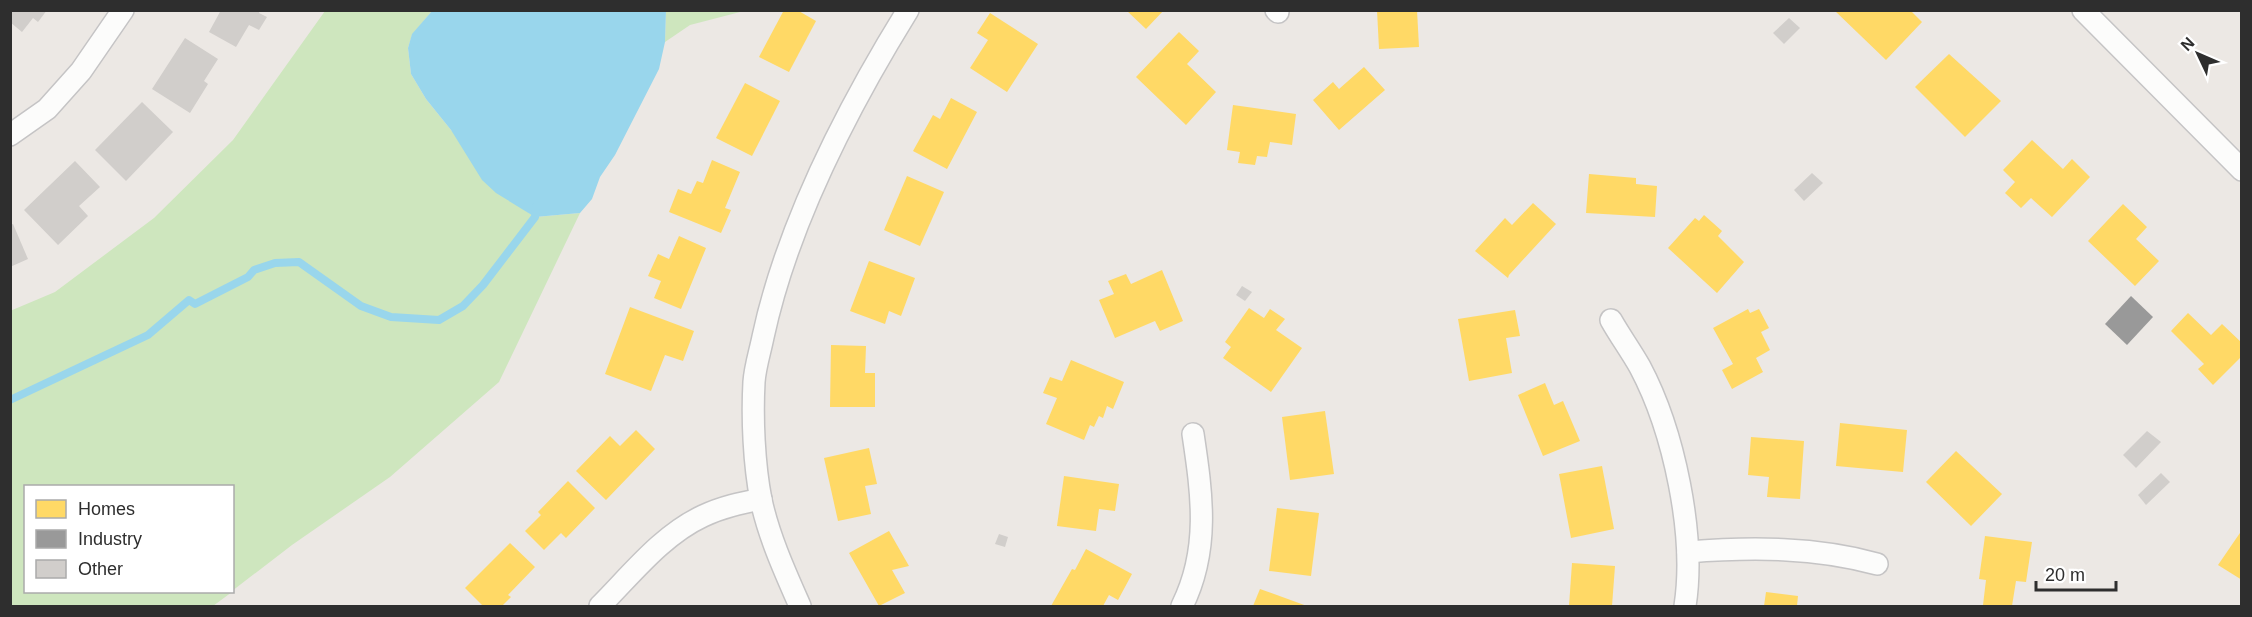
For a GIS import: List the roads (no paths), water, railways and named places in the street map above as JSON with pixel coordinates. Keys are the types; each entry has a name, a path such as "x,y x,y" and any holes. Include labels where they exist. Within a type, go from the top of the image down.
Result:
{"street":[{"path":"10,135 47,109 81,71 123,10"},
{"path":"800,606 773,544 761,499 755,441 754,380 771,301 798,227 824,167 874,66 908,10"},
{"path":"2083,10 2241,170"},
{"path":"1611,320 1640,367 1660,417 1679,483 1688,552 1685,606"},
{"path":"1182,606 1196,570 1201,542 1202,497 1193,435"},
{"path":"600,606 661,545 681,529 702,516 732,504 761,499"},
{"path":"1688,552 1730,548 1769,548 1853,557 1877,564"}],"water":[{"path":"432,11 666,11 665,42 659,69 615,155 600,177 592,199 580,213 535,217 496,193 482,180 451,130 426,99 411,74 408,48 412,34"}],"waterway":[{"path":"10,400 148,335 189,300 195,304 248,277 254,270 275,263 299,262 361,306 391,317 439,320 463,306 483,285 535,217 536,207"}]}
